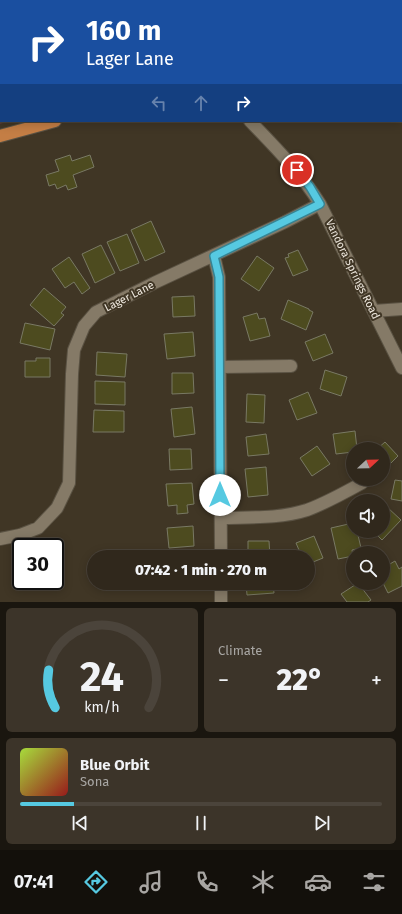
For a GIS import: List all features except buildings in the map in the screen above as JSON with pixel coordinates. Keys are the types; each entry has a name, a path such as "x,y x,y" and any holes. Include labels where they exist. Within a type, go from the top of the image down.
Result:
{"main road":[{"path":"0,136 51,122"}],"street":[{"name":"Vandora Springs Road","path":"251,122 297,170 310,187 320,204 402,368"},
{"name":"Lager Lane","path":"0,539 20,536 38,528 57,508 69,483 74,350 84,326 96,312 320,204"},
{"path":"214,256 219,277 220,550"},
{"path":"374,311 402,309"},
{"path":"220,367 291,366"},
{"path":"220,518 285,515 306,510 334,499 357,486"},
{"path":"221,590 221,602"}],"route":[{"path":"220,495 219,277 214,256 320,204 310,187 297,170"}]}
